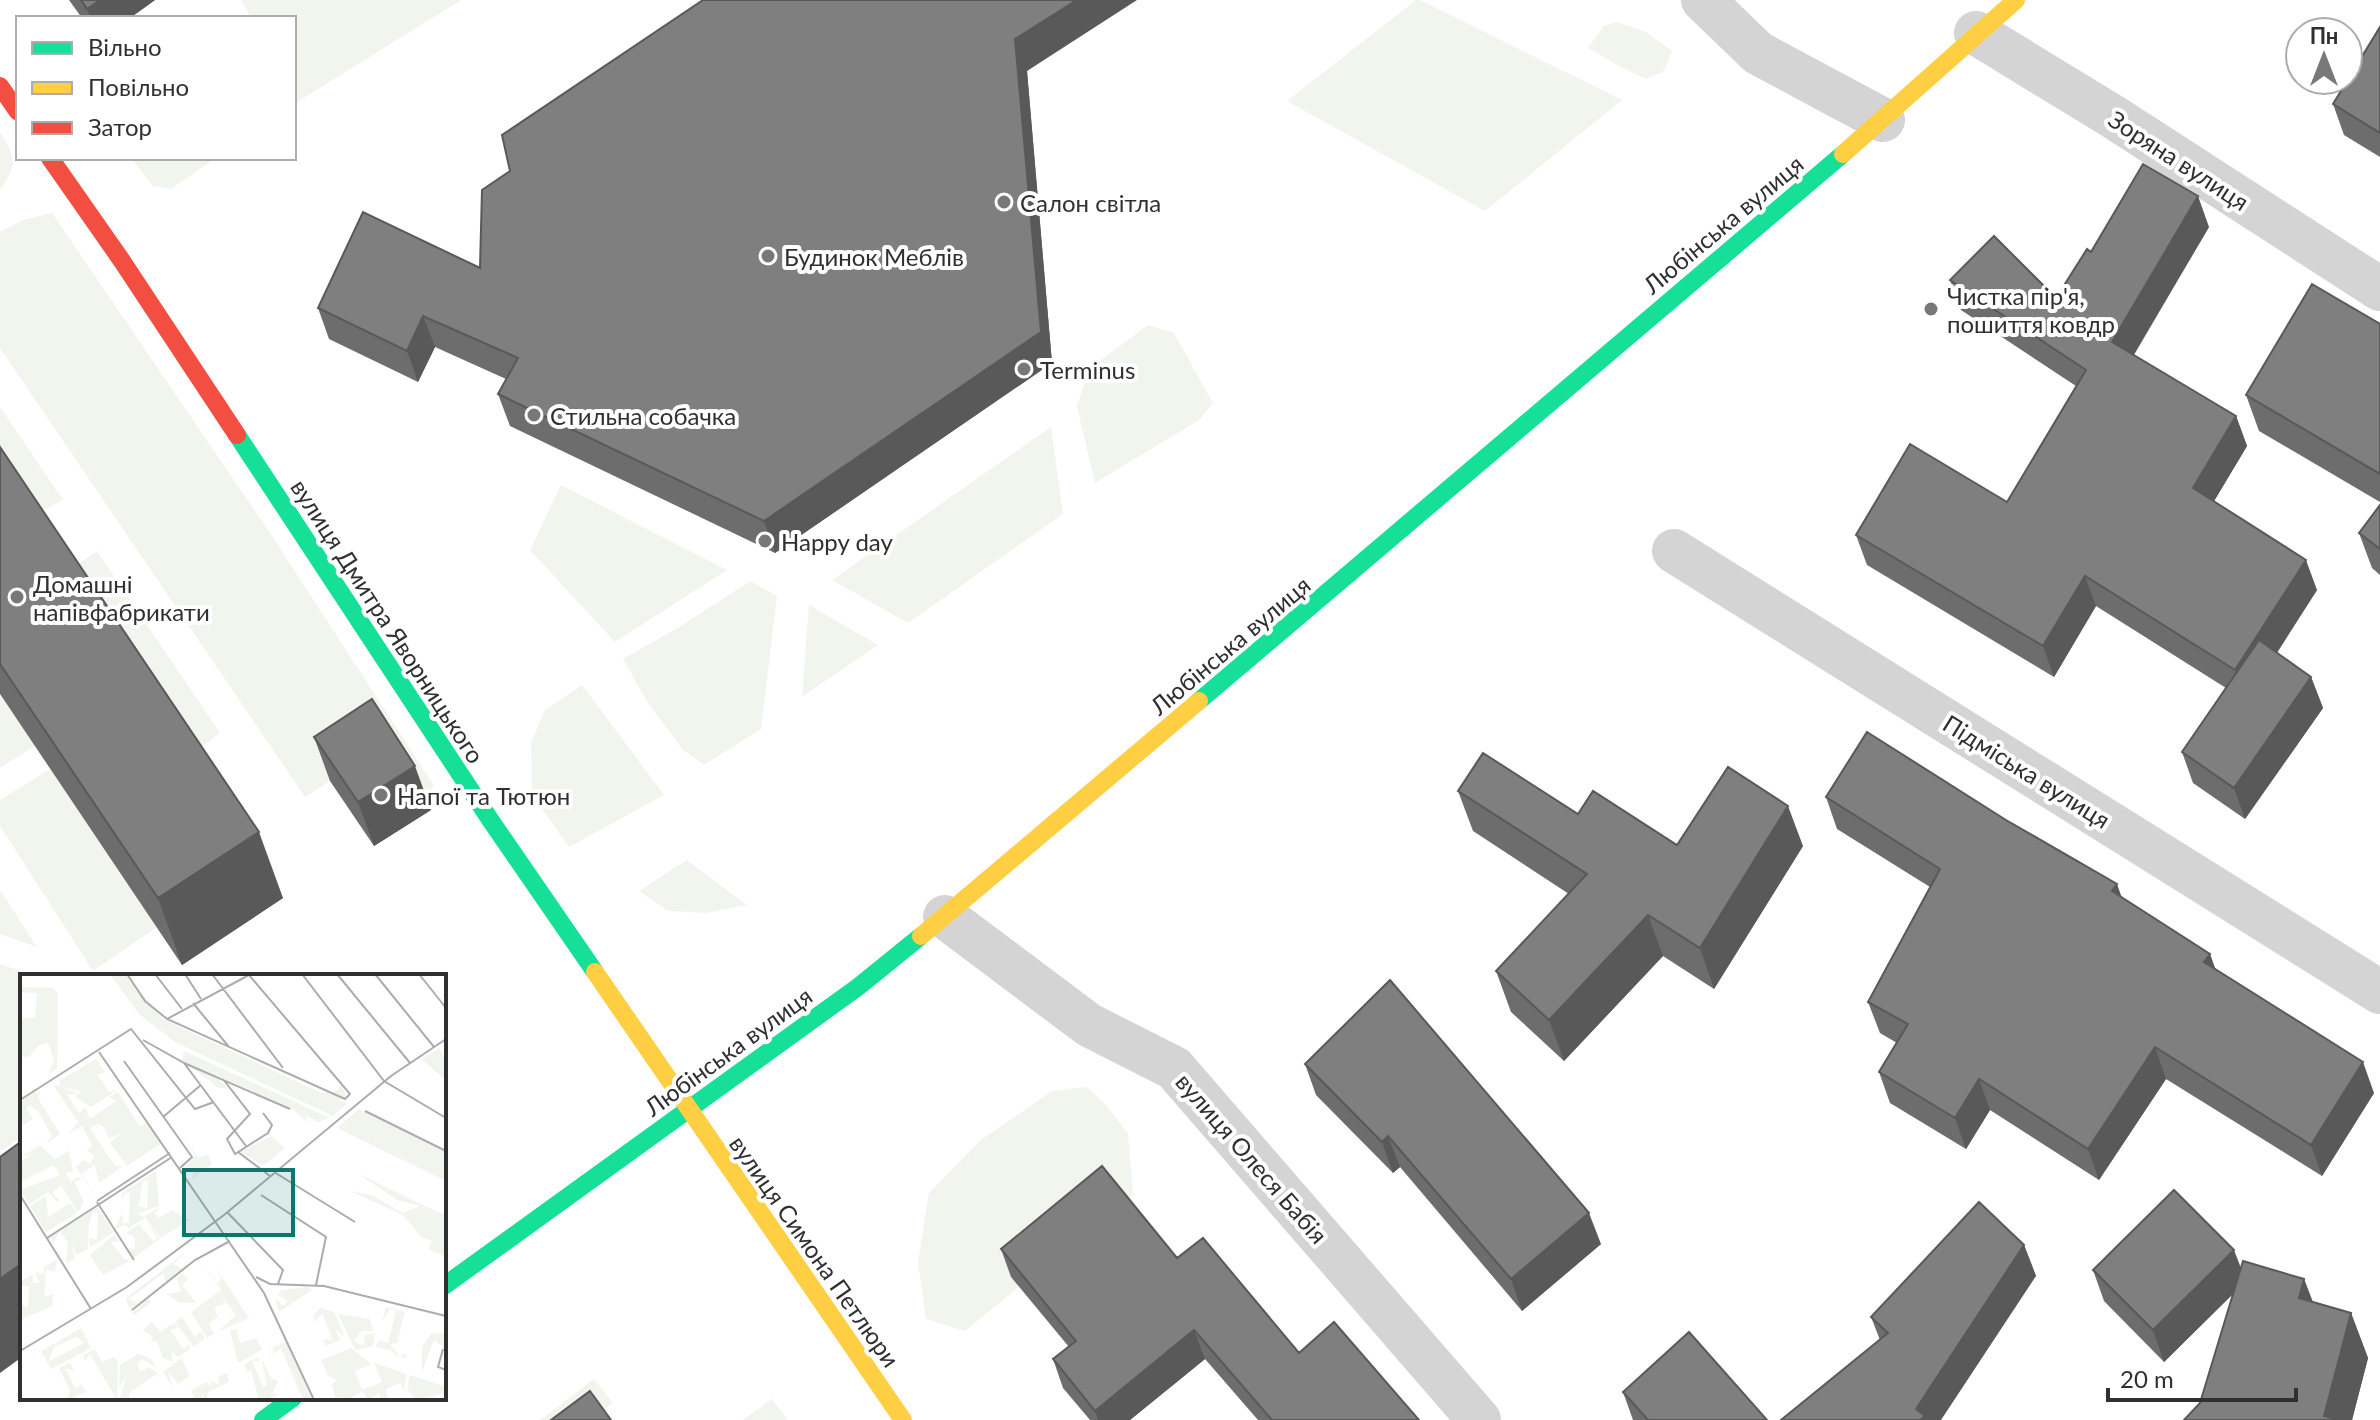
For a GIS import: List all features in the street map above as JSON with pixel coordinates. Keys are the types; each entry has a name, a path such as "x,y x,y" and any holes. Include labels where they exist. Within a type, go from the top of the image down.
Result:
{"main road":[{"name":"Любінська вулиця","path":"446,1285 858,987 945,917 1883,120 2016,0"},
{"path":"0,86 16,109"},
{"name":"вулиця Дмитра Яворницького","path":"51,160 122,261 489,818 689,1109"},
{"name":"вулиця Симона Петлюри","path":"689,1109 903,1420"},
{"path":"263,1420 290,1400"}],"street":[{"path":"1703,0 1758,53 1883,120"},
{"name":"Зоряна вулиця","path":"1976,33 2112,116 2380,289"},
{"name":"Підміська вулиця","path":"1674,551 2380,992"},
{"name":"вулиця Олеся Бабія","path":"945,917 1089,1025 1174,1068 1479,1420"}],"shaded area":[{"path":"241,0 461,0 296,103 296,16 250,16"},
{"path":"1416,0 1622,100 1485,211 1287,101"},
{"path":"1617,22 1646,32 1672,51 1664,71 1646,79 1588,48 1604,26"},
{"path":"0,133 13,161 10,174 0,190"},
{"path":"213,160 171,189 153,186 134,162"},
{"path":"52,213 270,533 433,784 431,810 388,743 305,797 0,348 0,232 23,220"},
{"path":"1148,325 1174,333 1213,403 1199,420 1095,483 1077,407 1089,369"},
{"path":"0,407 63,500 28,518 0,477"},
{"path":"1051,427 1063,514 908,623 832,580"},
{"path":"561,485 727,570 615,642 530,550"},
{"path":"97,551 220,733 188,757 64,574"},
{"path":"750,581 777,596 761,729 704,765 683,750 648,703 623,659"},
{"path":"809,605 878,645 802,697"},
{"path":"582,685 664,795 569,847 532,795 531,743 545,710"},
{"path":"0,695 35,746 0,768"},
{"path":"50,769 157,927 93,971 0,826 0,800"},
{"path":"687,860 747,905 706,913 668,911 639,891"},
{"path":"0,890 37,947 0,934"},
{"path":"0,964 30,974 20,974 20,1138 0,1151"},
{"path":"1087,1087 1108,1107 1128,1134 1133,1194 965,1331 926,1319 918,1262 929,1193 981,1140 1052,1091"},
{"path":"594,1379 613,1403 590,1420 540,1420"},
{"path":"772,1399 788,1420 743,1420"}],"building":[{"path":"81,0 100,0 87,9"},
{"name":"Будинок Меблів","path":"703,0 1077,0 1015,39 1041,332 764,521 498,394 518,358 423,316 407,351 318,308 363,212 480,268 482,190 510,171 502,135"},
{"path":"2380,27 2380,133 2333,104 2338,96 2364,96 2364,53"},
{"path":"2143,164 2198,196 2112,342 2236,416 2193,488 2306,560 2235,670 2085,576 2043,646 1856,535 1910,444 2007,502 2086,370 1950,280 1994,236 2056,298 2087,249 2091,252"},
{"path":"2312,284 2380,324 2380,474 2246,395"},
{"path":"0,447 259,832 158,898 0,664"},
{"path":"2380,505 2380,549 2359,533"},
{"path":"2259,640 2311,677 2234,788 2182,752"},
{"path":"372,699 415,766 358,802 314,737"},
{"path":"1867,732 2006,820 2117,884 2112,891 2210,954 2204,962 2363,1062 2311,1145 2155,1047 2088,1149 1979,1079 1955,1118 1879,1072 1908,1024 1868,1002 1940,869 1826,797"},
{"path":"1483,753 1578,814 1593,791 1677,845 1728,767 1788,806 1700,948 1648,915 1549,1020 1496,971 1587,874 1458,791"},
{"path":"1390,980 1589,1213 1511,1279 1388,1136 1382,1142 1305,1064"},
{"path":"20,1142 20,1264 0,1279 0,1157"},
{"path":"1102,1166 1177,1258 1203,1238 1299,1353 1334,1322 1419,1420 1272,1420 1194,1330 1095,1411 1053,1359 1076,1341 1001,1249"},
{"path":"2174,1190 2234,1250 2153,1330 2093,1270"},
{"path":"1979,1202 2024,1245 1916,1409 1925,1416 1920,1420 1781,1420 1888,1333 1871,1317"},
{"path":"2243,1261 2304,1279 2299,1298 2351,1313 2324,1416 2340,1420 2184,1420 2200,1403"},
{"path":"1689,1332 1767,1420 1648,1420 1623,1392"},
{"path":"590,1391 611,1420 551,1420"}],"traffic: fast":[{"path":"1199,701 1843,154"},
{"path":"237,435 489,818 595,972"},
{"path":"446,1285 858,987 921,936"},
{"path":"263,1420 290,1400"}],"traffic: slow":[{"path":"1843,154 2016,0"},
{"path":"921,936 1199,701"},
{"path":"595,972 903,1420"}],"traffic: jam":[{"path":"0,86 16,109"},
{"path":"51,160 237,435"}],"place":[{"name":"Салон світла","path":"1004,202"},
{"name":"Будинок Меблів","path":"768,256"},
{"name":"Чистка пір'я, пошиття ковдр","path":"1931,309"},
{"name":"Terminus","path":"1024,369"},
{"name":"Стильна собачка","path":"534,415"},
{"name":"Happy day","path":"765,541"},
{"name":"Домашні напівфабрикати","path":"17,597"},
{"name":"Напої та Тютюн","path":"381,795"}]}
